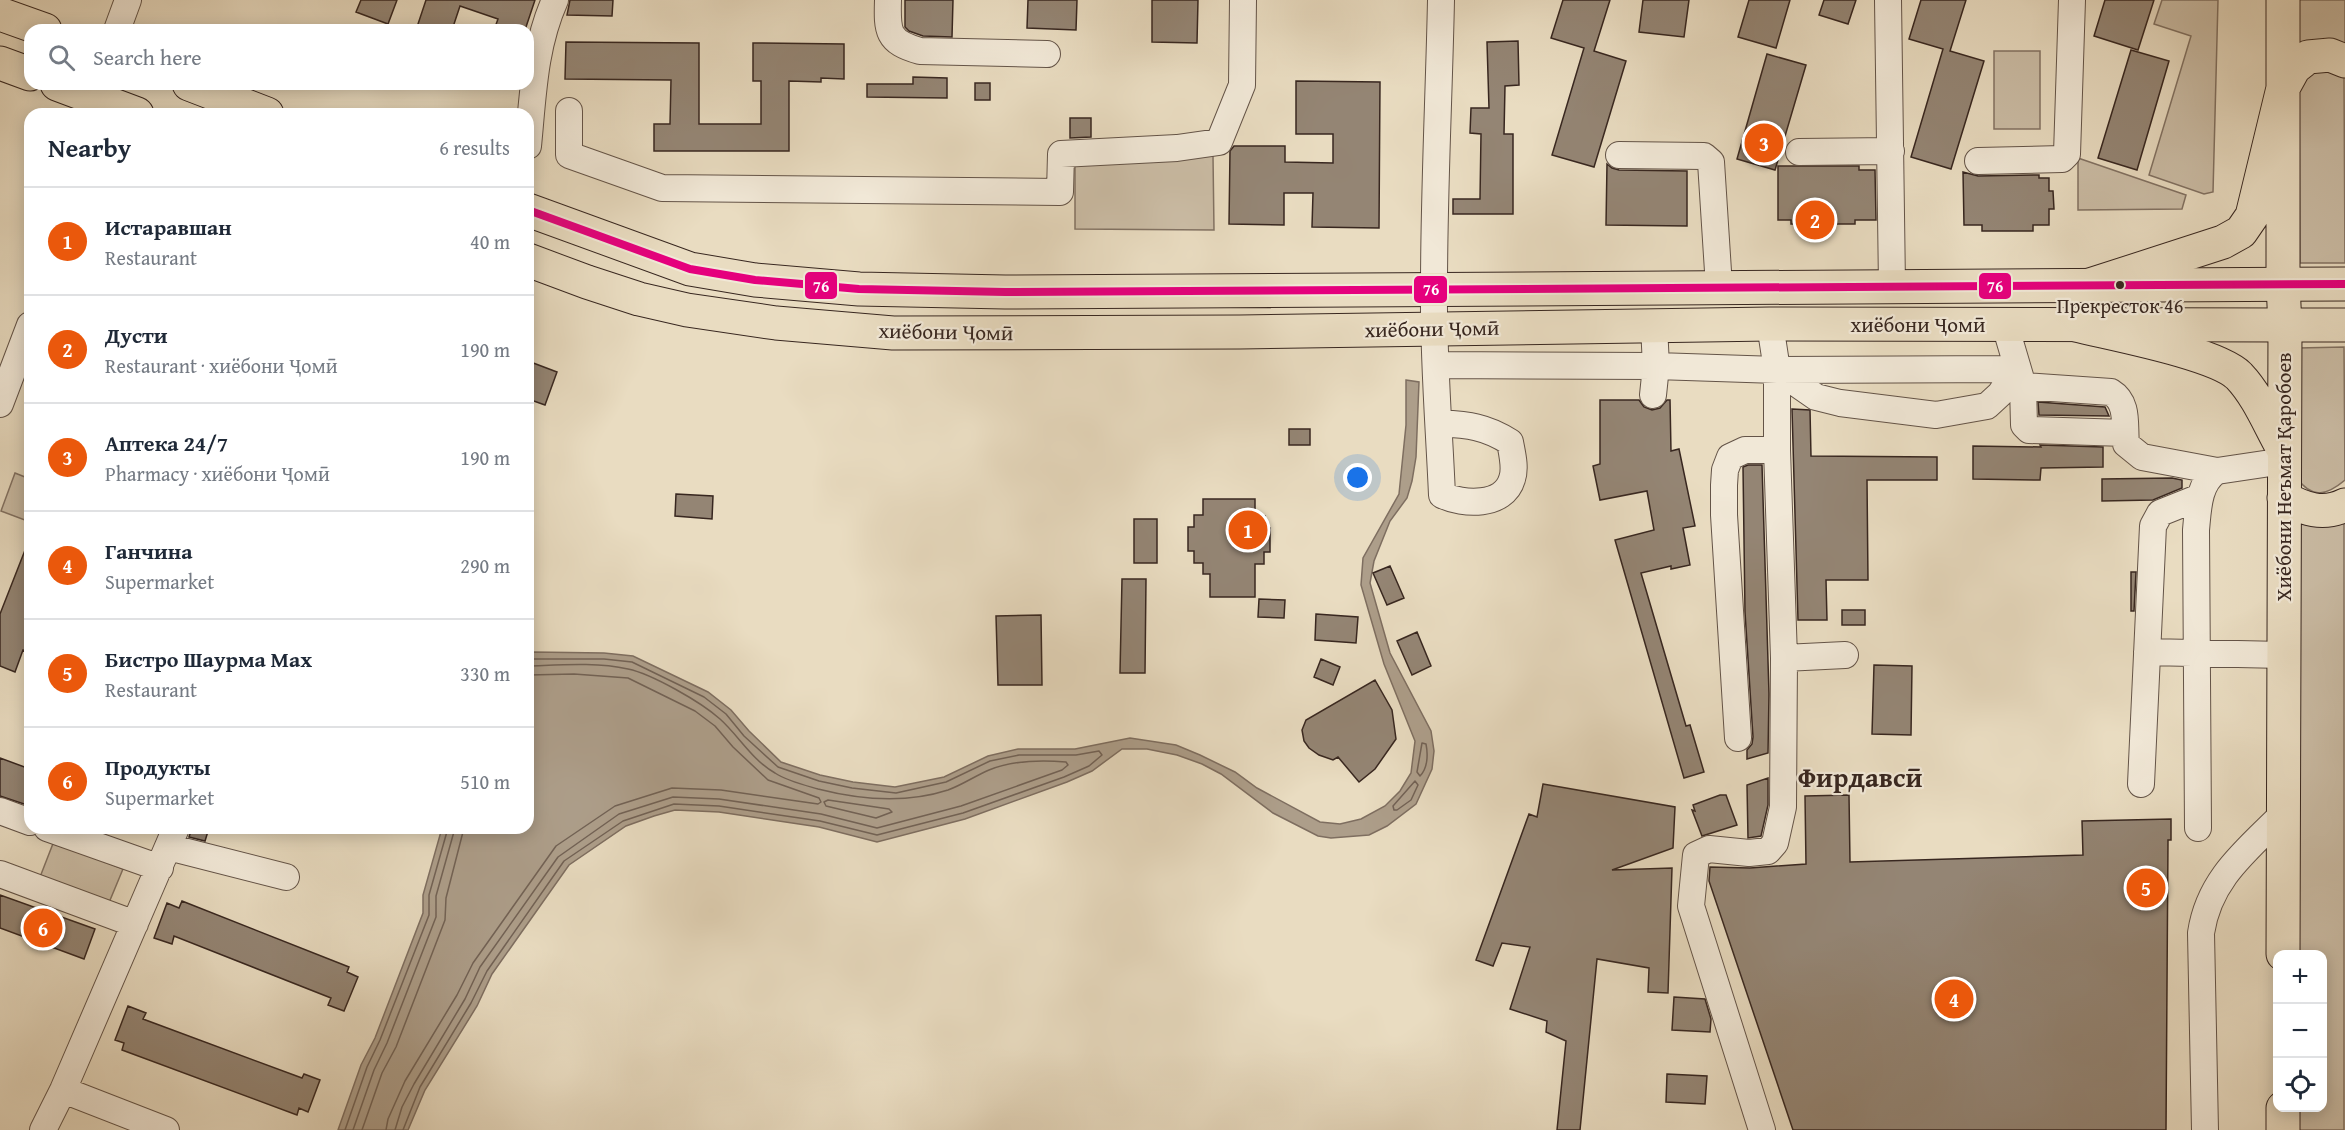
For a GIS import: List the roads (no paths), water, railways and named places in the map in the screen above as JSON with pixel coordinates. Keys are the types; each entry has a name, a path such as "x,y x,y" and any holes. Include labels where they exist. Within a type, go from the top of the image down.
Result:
{"main road":[{"name":"Хиёбони Неъмат Қаробоев","path":"2283,0 2285,326 2283,950"},
{"path":"0,14 28,24"},
{"path":"2090,285 2205,249 2241,232 2252,216 2283,87 2294,68 2308,57 2330,55 2345,61"},
{"path":"0,63 24,72"},
{"path":"73,90 121,108"},
{"path":"205,90 251,108"},
{"name":"хиёбони Ҷомӣ","path":"534,212 690,268 755,280 818,287 1005,292 2345,284"},
{"name":"хиёбони Ҷомӣ","path":"534,262 628,296 687,310 776,322 893,333 1770,324 2345,325"},
{"path":"2076,325 2211,359 2237,374 2252,394 2284,456"},
{"path":"2284,498 2299,507 2312,511 2331,510 2345,505"},
{"path":"2283,1112 2283,1130"}],"street":[{"path":"119,24 128,0"},
{"path":"534,86 537,56 547,18 555,0"},
{"path":"888,0 887,23 893,38 902,46 920,51 1047,54"},
{"path":"569,111 569,155 662,188 1060,192 1061,154 1176,148 1219,142 1242,84 1243,0"},
{"path":"1439,423 1434,289 1441,0"},
{"path":"1888,0 1892,286"},
{"path":"1978,161 2062,159 2067,154 2072,0"},
{"path":"532,108 534,90"},
{"path":"1799,152 1891,151"},
{"path":"1619,155 1704,156 1711,162 1719,287"},
{"path":"1762,1130 1692,906 1696,855 1709,849 1749,853 1768,851 1775,843 1784,807 1784,657 1777,450 1777,370 1770,324"},
{"path":"2005,325 2020,378 2024,425 2029,430 2125,433"},
{"path":"1653,326 1656,366 1653,395"},
{"path":"0,404 24,341"},
{"path":"1436,365 1656,366 2020,378 2111,392 2120,397 2123,403 2126,444 2142,457 2217,471"},
{"path":"1777,370 1816,397 1840,403 1936,415 1987,406 2020,378"},
{"path":"1738,738 1724,515 1725,470 1730,457 1745,450 1777,450"},
{"path":"2198,828 2196,530 2200,497 2210,475 2217,471 2284,456"},
{"path":"2141,784 2153,526 2160,513 2200,497"},
{"path":"2147,652 2283,655"},
{"path":"1784,657 1845,654"},
{"path":"0,811 24,820"},
{"path":"2205,1130 2200,933 2204,914 2211,895 2232,864 2283,814"},
{"path":"83,834 168,848 286,877"},
{"path":"43,1130 63,1090 168,848"},
{"path":"0,874 135,924"},
{"path":"63,1090 166,1130"}],"water":[{"path":"1406,380 1419,382 1416,457 1412,481 1407,498 1390,521 1374,561 1370,583 1390,653 1431,731 1434,751 1432,769 1416,804 1387,826 1369,835 1331,838 1318,836 1273,813 1221,774 1202,764 1177,755 1147,749 1122,749 1092,771 1067,782 965,819 877,842 819,827 719,812 675,810 654,816 626,826 569,865 492,974 477,1006 425,1090 408,1130 338,1130 361,1065 375,1038 423,913 423,895 440,834 534,834 534,652 604,653 633,656 708,692 731,710 781,762 820,775 853,782 895,787 944,777 988,756 1018,749 1075,749 1130,738 1176,745 1200,755 1235,772 1257,788 1320,822 1340,824 1361,819 1385,806 1400,791 1411,773 1415,741 1384,664 1361,585 1363,558 1399,494 1406,425"}],"place":[{"name":"Аптека 24/7","path":"1764,143"},
{"name":"Дусти","path":"1815,220"},
{"name":"Прекресток 46","path":"2120,285"},
{"name":"Истаравшан","path":"1248,530"},
{"name":"Бистро Шаурма Мax","path":"2146,888"},
{"name":"Продукты","path":"43,928"},
{"name":"Ганчина","path":"1954,999"}],"district":[{"name":"Фирдавсӣ","path":"1860,778"}]}
